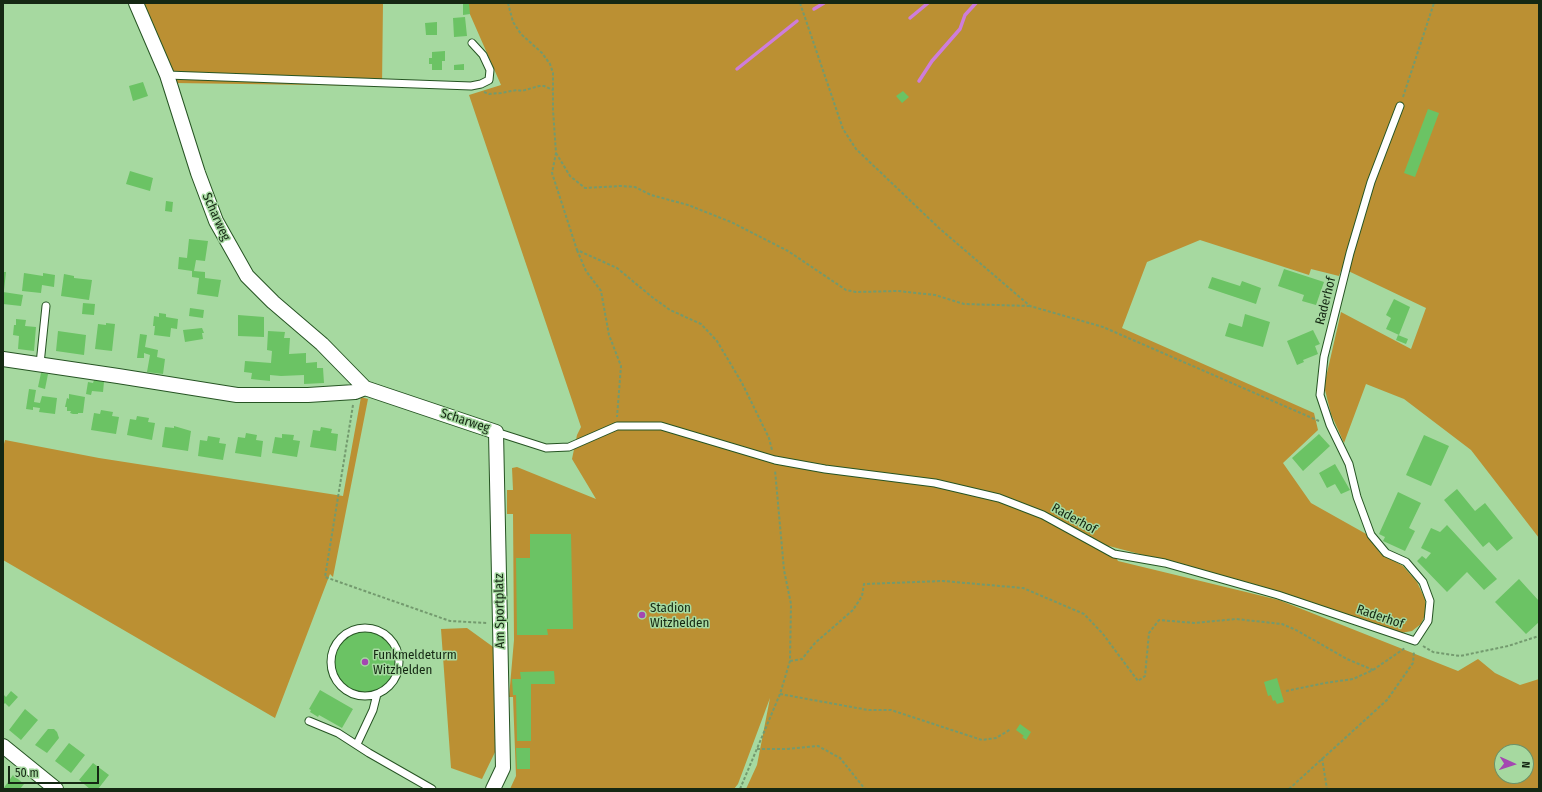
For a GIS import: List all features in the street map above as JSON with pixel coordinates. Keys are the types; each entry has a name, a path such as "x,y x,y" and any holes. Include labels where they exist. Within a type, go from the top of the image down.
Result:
{"street":[{"name":"Scharweg","path":"136,3 167,75 198,173 216,221 247,276 273,302 322,344 360,390"},
{"name":"Scharweg","path":"3,359 237,395 308,395 360,390 496,432"},
{"name":"Am Sportplatz","path":"493,789 503,768 496,432"},
{"path":"3,746 56,789"}],"lane":[{"path":"167,75 463,85 481,84 489,80 490,70 483,55 472,42"},
{"name":"Raderhof","path":"617,426 661,426 774,460 825,469 935,483 999,498 1043,515 1114,554 1165,563 1278,594 1415,641 1428,621 1430,601 1423,582 1406,562 1386,553 1371,535 1357,497 1350,464 1330,425 1320,395 1324,357 1350,253 1371,182 1400,106"},
{"path":"40,364 46,306"},
{"path":"496,432 546,448 569,447 617,426"},
{"path":"357,744 373,710 377,694 391,685 395,678 399,662 397,650 391,639 378,630 370,628 353,630 346,633 335,645 331,661 333,674 339,684 353,694 361,696 377,694"},
{"path":"309,721 338,733 369,753 432,789"}],"path":[{"path":"508,3 513,22 521,34 542,53 550,64 553,73 556,153 552,173 577,250 586,271 601,291 609,335 622,366 617,426"},
{"path":"800,3 843,129 856,149 939,228 1030,306"},
{"path":"1400,106 1434,3"},
{"path":"481,84 482,91 488,94 522,91 539,86 544,86 554,90"},
{"path":"556,153 570,176 585,188 621,186 635,187 651,195 688,205 731,222 788,251 846,290 856,292 898,291 935,295 964,304 1030,306 1103,327 1330,425"},
{"path":"577,250 617,268 670,310 701,324 717,341 742,383 769,438 774,460 784,570 791,604 790,662 780,694 740,789"},
{"path":"360,390 325,577 450,621 500,624"},
{"path":"790,662 802,659 815,643 853,610 862,596 864,584 943,581 1023,588 1084,614 1112,645 1138,681 1144,676 1149,633 1160,620 1195,623 1236,620 1282,624 1296,630 1347,659 1373,670"},
{"path":"1415,641 1433,652 1460,656 1508,646 1539,636"},
{"path":"1286,691 1353,679 1373,670 1415,641"},
{"path":"1289,789 1387,700 1412,664 1415,641"},
{"path":"780,694 868,710 891,710 982,740 996,738 1011,729"},
{"path":"757,749 788,749 818,746 840,758 865,789"},
{"path":"1322,758 1327,789"}],"shaded area":[{"path":"141,3 383,3 382,86 174,83"},
{"path":"465,3 1539,3 1539,538 1471,450 1404,399 1366,384 1344,443 1331,414 1324,386 1341,312 1411,349 1426,308 1342,268 1339,276 1311,269 1309,275 1200,240 1147,262 1122,328 1314,413 1318,430 1283,463 1311,503 1368,535 1380,553 1403,566 1417,582 1425,599 1426,613 1421,624 1412,631 1401,633 1261,586 1109,546 1118,561 1279,600 1458,671 1478,659 1495,673 1520,685 1539,679 1539,789 746,789 757,765 770,698 738,784 734,789 510,789 516,776 513,697 509,697 514,640 513,514 507,514 507,490 513,490 512,468 517,467 596,499 572,459 577,435 581,427 469,95 501,85"},
{"path":"361,397 368,399 333,577 330,574 275,718 3,560 3,448 5,440 99,458 343,496"},
{"path":"467,628 496,649 497,748 482,779 451,768 441,629"}],"building":[{"path":"463,3 469,3 470,14 463,15"},
{"path":"465,17 467,36 454,37 453,18"},
{"path":"437,22 437,35 426,35 425,23"},
{"path":"445,51 445,61 442,61 442,70 432,70 432,64 429,64 429,58 432,58 432,52"},
{"path":"464,64 464,70 454,70 454,65"},
{"path":"143,82 148,96 133,101 129,86"},
{"path":"903,91 909,97 902,103 896,96"},
{"path":"1428,109 1439,113 1415,177 1404,173"},
{"path":"130,171 153,178 150,191 126,184"},
{"path":"166,201 173,202 172,212 165,211"},
{"path":"189,239 208,241 205,261 196,260 194,271 205,272 205,278 221,280 218,297 197,294 199,278 192,277 192,271 178,269 179,257 187,258"},
{"path":"1284,269 1324,282 1316,305 1302,301 1304,295 1278,286"},
{"path":"3,272 6,272 4,290 3,290"},
{"path":"24,273 43,276 43,273 55,275 54,287 42,285 41,293 22,291"},
{"path":"64,274 74,276 74,278 92,280 89,300 61,296"},
{"path":"1212,277 1240,286 1242,281 1261,288 1256,304 1208,288"},
{"path":"3,292 23,295 21,306 3,304"},
{"path":"1394,299 1410,307 1399,335 1386,329 1391,318 1386,315"},
{"path":"83,303 95,304 94,315 82,314"},
{"path":"190,308 204,310 203,318 189,316"},
{"path":"159,313 166,314 166,317 178,319 177,329 171,328 170,337 154,335 154,316 159,317"},
{"path":"1245,314 1270,322 1263,347 1225,336 1229,323 1242,327"},
{"path":"238,315 264,317 264,337 238,336"},
{"path":"16,319 26,320 25,326 36,327 34,351 18,349 19,336 13,335"},
{"path":"106,323 115,324 112,351 95,349 98,324 106,325"},
{"path":"202,328 204,333 202,333 203,339 185,342 183,330"},
{"path":"1313,330 1320,344 1315,346 1318,354 1303,360 1304,362 1297,365 1287,341"},
{"path":"58,331 86,335 84,355 56,351"},
{"path":"268,331 285,332 284,338 290,338 289,354 306,353 306,363 317,362 317,368 323,368 324,383 304,384 304,375 270,375 270,381 251,379 252,373 244,372 245,361 271,363 272,351 267,350"},
{"path":"140,334 147,335 145,347 158,350 157,357 165,359 163,374 147,372 150,355 144,353 144,358 137,358"},
{"path":"1398,335 1408,339 1406,344 1396,340"},
{"path":"41,373 48,374 45,389 38,387"},
{"path":"94,380 104,382 103,392 92,391 91,395 86,394 88,382 93,383"},
{"path":"29,389 36,390 34,402 40,403 42,396 57,398 55,414 39,412 40,408 33,407 33,410 26,409"},
{"path":"69,394 85,397 83,413 73,414 70,413 71,411 67,411 67,407 65,407 67,398 69,399"},
{"path":"101,410 113,412 112,416 119,417 116,434 91,430 94,413 100,414"},
{"path":"137,416 149,418 148,422 155,423 152,440 127,435 130,419 136,420"},
{"path":"174,426 191,431 188,451 162,447 165,427 174,428"},
{"path":"321,427 332,429 331,433 338,434 336,451 310,447 313,430 320,431"},
{"path":"246,433 257,435 256,440 263,441 261,457 235,453 238,437 245,438"},
{"path":"282,434 294,435 293,440 300,441 297,457 272,453 275,437 282,438"},
{"path":"1319,434 1330,446 1303,471 1292,458"},
{"path":"1424,435 1449,446 1431,486 1406,475"},
{"path":"208,436 220,438 219,443 226,444 223,460 198,456 200,440 207,441"},
{"path":"1335,464 1350,490 1341,494 1335,484 1327,488 1319,473"},
{"path":"1457,489 1475,511 1485,503 1513,538 1497,551 1489,542 1483,547 1444,500"},
{"path":"1398,492 1421,503 1409,528 1415,531 1405,551 1383,541 1385,537 1379,534"},
{"path":"1447,525 1497,579 1484,590 1467,572 1447,592 1417,561 1422,556 1426,559 1431,553 1421,548 1431,528 1440,532"},
{"path":"530,534 571,534 573,629 547,629 548,635 517,635 516,558 530,558"},
{"path":"1519,579 1539,601 1539,622 1526,634 1495,602"},
{"name":"Funkmeldeturm Witzhelden","path":"365,632 382,637 390,645 395,662 390,679 382,687 365,692 348,687 340,679 335,662 340,645 348,637"},
{"path":"554,671 555,684 531,684 531,741 517,741 516,695 513,695 512,679 521,679 520,672"},
{"path":"1277,678 1284,702 1277,704 1275,700 1273,701 1271,695 1268,696 1264,682"},
{"path":"320,690 353,709 342,728 319,715 318,717 310,712 311,710 309,709"},
{"path":"11,691 18,697 9,707 5,703 3,705 3,694 6,697"},
{"path":"25,709 38,720 21,740 9,730"},
{"path":"1020,724 1031,732 1026,740 1022,737 1024,736 1016,730"},
{"path":"48,729 54,729 59,738 47,753 35,745"},
{"path":"69,743 85,755 71,773 55,761"},
{"path":"516,748 530,748 530,769 517,769"},
{"path":"93,763 109,775 98,789 90,789 79,780"},
{"path":"13,775 24,784 20,789 3,789"}],"waterway":[{"path":"814,9 824,3"},
{"path":"910,18 928,3"},
{"path":"919,81 932,61 960,29 965,15 976,3"},
{"path":"737,69 797,21"}],"place":[{"name":"Stadion Witzhelden","path":"642,615"},
{"name":"Funkmeldeturm Witzhelden","path":"365,662"}]}
